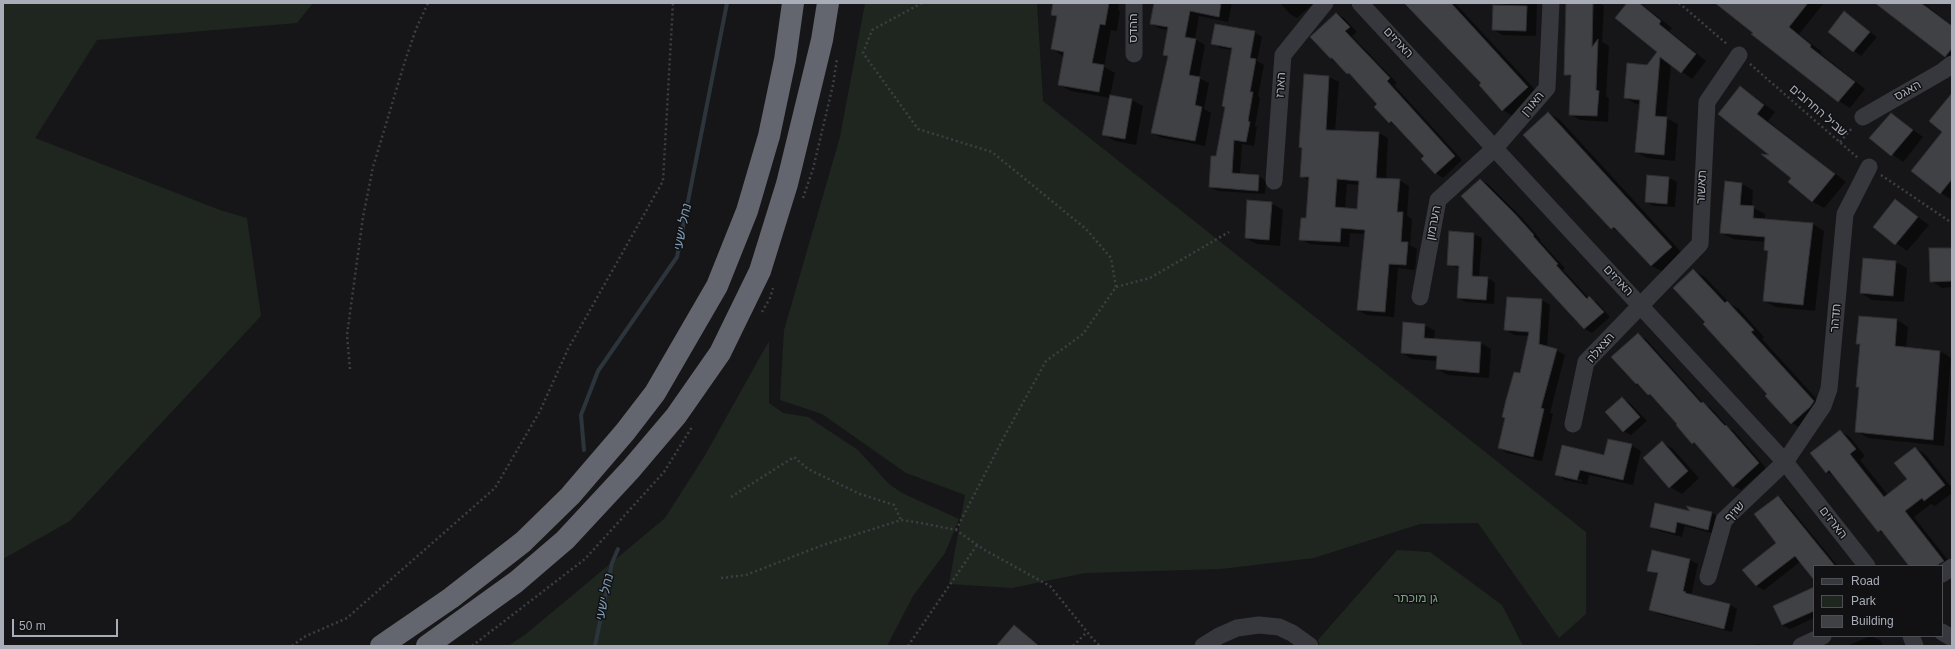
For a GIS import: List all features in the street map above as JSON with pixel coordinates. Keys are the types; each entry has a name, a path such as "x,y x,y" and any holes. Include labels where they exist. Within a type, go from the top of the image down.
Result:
{"highway":[{"path":"381,646 451,598 523,542 570,496 625,432 654,393 717,286 748,211 769,136 784,60 793,3"},
{"path":"427,646 516,582 570,534 631,469 671,422 720,353 760,271 780,206 820,48 828,3"}],"street":[{"name":"ההדס","path":"1134,3 1134,54"},
{"name":"הארז","path":"1274,181 1283,55 1325,3"},
{"name":"הארזים","path":"1360,3 1785,462 1866,565"},
{"name":"האורן","path":"1495,148 1547,88 1551,3"},
{"name":"תאשור","path":"1640,306 1700,244 1707,102 1739,55"},
{"name":"האגס","path":"1863,117 1944,72 1952,64"},
{"name":"הערמון","path":"1420,297 1438,200 1495,148"},
{"name":"תדהר","path":"1785,462 1823,406 1830,389 1845,214 1869,167"},
{"name":"הצאלה","path":"1573,424 1586,362 1640,306"},
{"name":"שזיף","path":"1708,577 1724,520 1785,462"},
{"path":"1943,573 1952,567"},
{"path":"1203,646 1219,636 1237,628 1259,625 1279,627 1292,633 1310,646"},
{"path":"1943,633 1952,638"},
{"path":"1801,646 1821,637"}],"path":[{"path":"350,369 347,335 363,217 373,167 405,62 428,3"},
{"path":"292,646 304,637 347,618 495,488 540,411 568,349 631,235 663,181 673,3"},
{"path":"922,3 872,30 863,54 918,129 992,152 1086,229 1111,258 1116,287"},
{"name":"שביל החרובים","path":"1678,3 1869,167 1952,223"},
{"path":"1840,142 1863,117"},
{"path":"956,530 1004,437 1046,361 1083,334 1116,287 1150,278 1229,232"},
{"path":"731,497 794,457 808,469 860,494 894,505 901,520"},
{"path":"721,578 746,575 823,545 901,520 956,530 977,545 1050,586 1100,646"},
{"path":"908,646 977,545"},
{"path":"1073,646 1087,632"}],"green space":[{"path":"3,3 313,3 297,23 97,40 35,138 220,210 247,218 261,316 70,521 3,559"},
{"path":"865,3 1037,3 1043,101 1586,532 1586,614 1559,638 1478,523 1420,524 1314,558 1221,569 1085,573 1012,588 949,584 965,495 906,473 822,414 780,400 784,330 840,137"},
{"path":"769,341 769,403 783,413 808,417 858,450 889,484 902,493 959,519 945,553 913,596 887,646 508,646 526,634 665,518 704,457"},
{"name":"גן מוכתר","path":"1397,550 1430,552 1502,605 1523,646 1320,646 1318,640"}],"building":[{"path":"1053,3 1109,3 1105,25 1100,24 1092,63 1104,65 1099,92 1058,85 1064,52 1051,49 1057,16 1051,15"},
{"path":"1154,3 1221,3 1219,17 1190,11 1185,37 1196,39 1189,75 1200,77 1195,105 1202,107 1195,141 1151,133 1168,56 1163,55 1168,27 1150,24"},
{"path":"1404,3 1451,3 1528,87 1502,111 1479,85 1481,83"},
{"path":"1566,3 1593,3 1592,47 1598,39 1596,90 1599,91 1597,116 1569,115 1571,75 1564,75"},
{"path":"1627,3 1639,3 1661,21 1659,24 1696,54 1681,73 1660,57 1655,116 1667,117 1664,155 1635,152 1640,100 1624,98 1627,63 1647,65 1657,52 1615,18"},
{"path":"1715,3 1808,3 1789,27 1811,45 1810,47 1855,82 1838,102 1751,34 1753,33"},
{"path":"1875,3 1921,3 1952,26 1952,48 1945,57"},
{"path":"1493,5 1527,6 1526,31 1492,30"},
{"path":"1844,11 1870,32 1853,52 1828,32"},
{"path":"1336,13 1350,27 1345,31 1390,78 1387,81 1455,156 1435,174 1421,159 1424,156 1391,121 1389,123 1374,107 1377,104 1349,73 1347,74 1310,37"},
{"path":"1215,24 1255,31 1250,58 1256,59 1250,92 1253,92 1248,121 1250,122 1246,142 1234,140 1232,173 1259,175 1258,191 1209,187 1211,156 1216,156 1225,107 1222,106 1232,48 1211,44"},
{"path":"1304,74 1329,76 1326,130 1379,132 1376,178 1400,179 1397,212 1403,212 1401,242 1408,242 1406,265 1389,264 1385,312 1357,310 1365,230 1341,228 1340,242 1299,240 1301,218 1306,218 1309,177 1300,177 1302,148 1299,147","holes":["1337,179 1359,181 1357,209 1335,207"]},
{"path":"1740,86 1764,105 1757,114 1835,174 1812,202 1788,182 1791,178 1761,154 1769,155 1718,114"},
{"path":"1952,93 1952,179 1940,194 1911,171 1942,132 1929,121"},
{"path":"1110,95 1132,99 1125,139 1102,135"},
{"path":"1548,112 1672,247 1651,266 1614,227 1611,229 1523,135"},
{"path":"1891,113 1913,130 1891,156 1869,138"},
{"path":"1647,175 1669,177 1667,204 1645,202"},
{"path":"1480,179 1534,235 1533,236 1558,264 1556,265 1587,299 1589,296 1604,312 1584,329 1461,196"},
{"path":"1725,181 1742,183 1740,205 1754,206 1753,218 1813,223 1803,305 1763,301 1768,251 1764,250 1765,237 1720,233"},
{"path":"1895,199 1918,217 1895,245 1873,227"},
{"path":"1247,200 1272,202 1269,240 1245,238"},
{"path":"1449,231 1474,233 1472,276 1488,277 1486,300 1457,298 1459,266 1447,265"},
{"path":"1929,248 1952,248 1952,281 1930,282"},
{"path":"1863,258 1896,261 1893,296 1860,293"},
{"path":"1693,269 1725,303 1727,301 1754,330 1751,332 1814,401 1810,407 1791,424 1765,396 1767,394 1703,324 1705,322 1673,288"},
{"path":"1507,297 1542,299 1539,344 1557,349 1541,408 1544,409 1533,457 1498,448 1505,418 1502,417 1506,400 1514,372 1520,373 1529,332 1504,330"},
{"path":"1859,316 1897,319 1895,346 1940,351 1933,440 1855,432 1859,387 1856,387 1860,344 1856,344"},
{"path":"1403,322 1425,324 1424,338 1481,342 1479,373 1436,369 1437,356 1401,353"},
{"path":"1638,333 1701,403 1703,402 1725,426 1726,425 1759,463 1733,487 1694,442 1692,444 1676,425 1677,424 1650,394 1648,395 1637,383 1636,384 1611,357"},
{"path":"1622,397 1640,417 1623,432 1605,412"},
{"path":"1840,430 1856,449 1850,454 1884,497 1907,479 1894,463 1915,447 1945,485 1924,501 1922,498 1905,511 1944,561 1938,565 1908,565 1881,530 1878,532 1829,470 1826,473 1810,453"},
{"path":"1608,439 1632,444 1623,480 1580,470 1577,480 1555,475 1562,445 1604,455"},
{"path":"1662,441 1688,471 1669,488 1643,458"},
{"path":"1778,496 1834,565 1813,565 1813,579 1795,556 1756,586 1742,570 1776,543 1754,514"},
{"path":"1655,503 1690,511 1686,506 1712,512 1708,530 1677,522 1675,533 1650,527"},
{"path":"1652,550 1690,559 1683,591 1686,592 1685,593 1730,604 1724,629 1649,610 1658,573 1647,571"},
{"path":"1813,587 1813,611 1782,625 1773,606"},
{"path":"1014,625 1039,646 996,646"}],"waterway":[{"name":"נחל ישעי","path":"584,450 581,415 598,371 677,257 727,3"},
{"name":"נחל ישעי","path":"595,646 612,563 618,549"}]}
